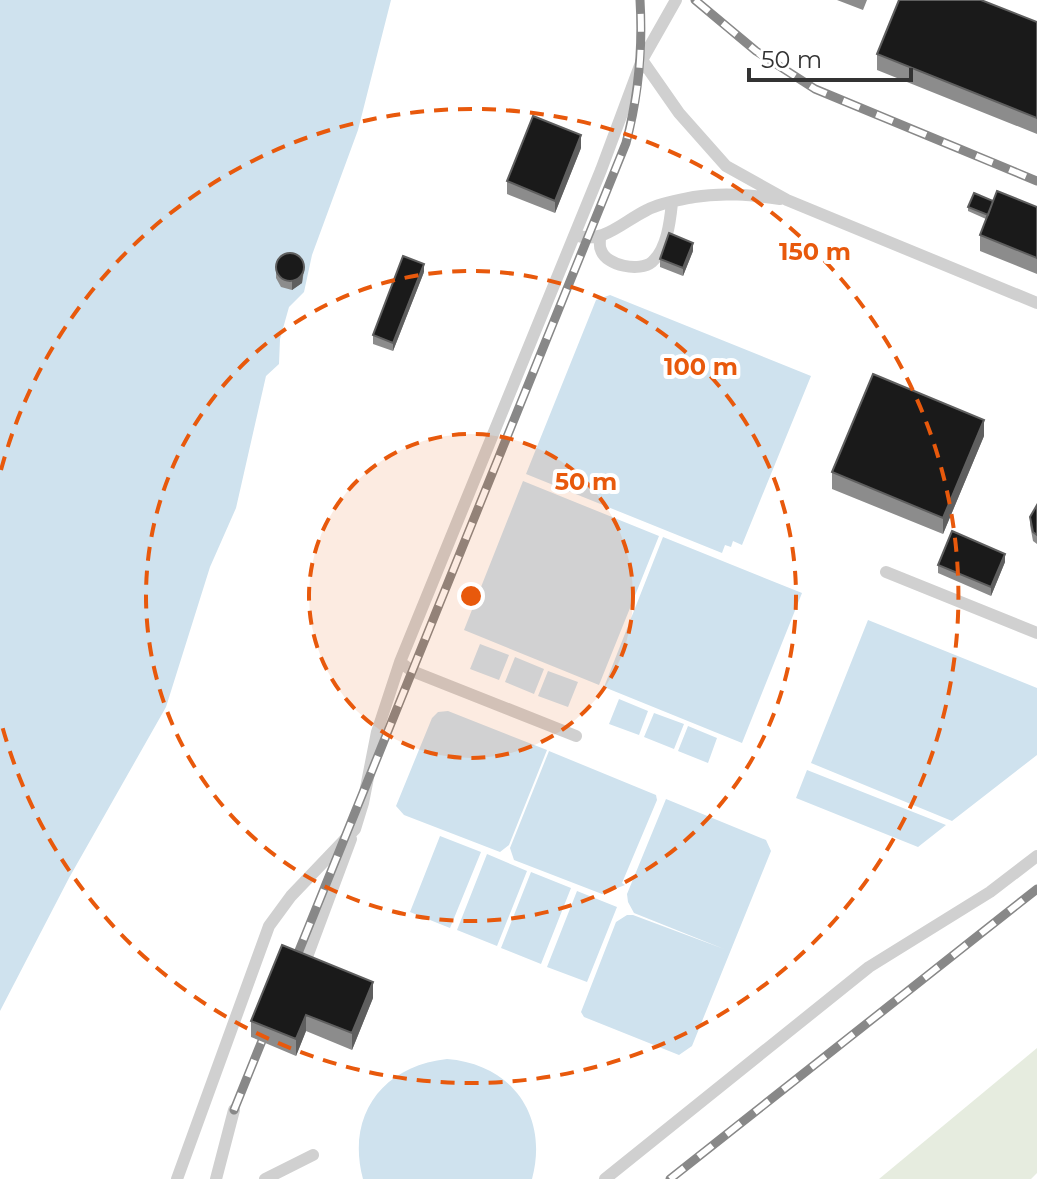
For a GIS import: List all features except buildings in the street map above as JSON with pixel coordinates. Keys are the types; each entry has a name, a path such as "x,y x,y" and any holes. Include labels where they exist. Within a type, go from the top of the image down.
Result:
{"lane":[{"path":"307,957 355,829 377,732 400,662 575,235 642,60 676,0"},
{"path":"642,60 679,113 726,166 787,200 1037,303"},
{"path":"575,235 588,240 600,238 649,208 695,197 738,194 787,200"},
{"path":"600,238 601,250 606,258 615,263 640,267 648,265 655,258 670,227 672,203"},
{"path":"886,572 1037,633"},
{"path":"400,662 412,671 576,736"},
{"path":"177,1179 269,926 291,896 355,829"},
{"path":"605,1179 869,967 990,892 1037,856"},
{"path":"216,1179 234,1110"},
{"path":"265,1179 313,1155"}],"shaded area":[{"path":"1037,1048 1037,1173 1031,1179 879,1179"}],"water":[{"path":"0,0 391,0 358,130 312,255 304,292 289,307 280,339 279,364 266,376 236,508 210,567 166,707 69,878 0,1011"},
{"path":"610,295 811,376 742,545 733,541 731,547 725,545 722,553 526,474 596,300"},
{"path":"523,481 659,536 599,685 464,630"},
{"path":"663,537 802,593 742,743 604,687"},
{"path":"868,620 1037,688 1037,755 952,821 811,763"},
{"path":"480,644 509,655 499,680 470,669"},
{"path":"515,657 544,669 534,694 505,682"},
{"path":"548,671 578,682 568,707 538,696"},
{"path":"619,699 648,711 639,735 609,724"},
{"path":"448,711 547,750 509,845 500,852 404,815 396,806 432,718 438,712"},
{"path":"654,713 684,724 674,749 644,737"},
{"path":"688,726 717,738 708,763 678,751"},
{"path":"549,751 656,795 657,800 622,883 625,885 602,894 514,860 510,848"},
{"path":"807,770 946,825 918,847 796,798"},
{"path":"666,799 766,840 771,851 692,1046 679,1055 584,1017 581,1012 616,922 627,915 724,949 634,913 628,902 627,894"},
{"path":"440,836 481,852 450,928 410,912"},
{"path":"487,854 527,871 497,946 457,930"},
{"path":"531,872 571,888 541,964 501,948"},
{"path":"577,891 617,907 587,982 547,967"},
{"path":"447,1059 490,1071 520,1097 530,1115 535,1134 536,1156 532,1179 363,1179 359,1156 360,1135 365,1115 374,1098 387,1083 404,1072"}],"railway":[{"path":"290,973 626,143 639,72 640,0"},
{"path":"695,0 756,51 815,89 1037,181"},
{"path":"670,1179 1037,889"},
{"path":"234,1110 270,1021"}]}
